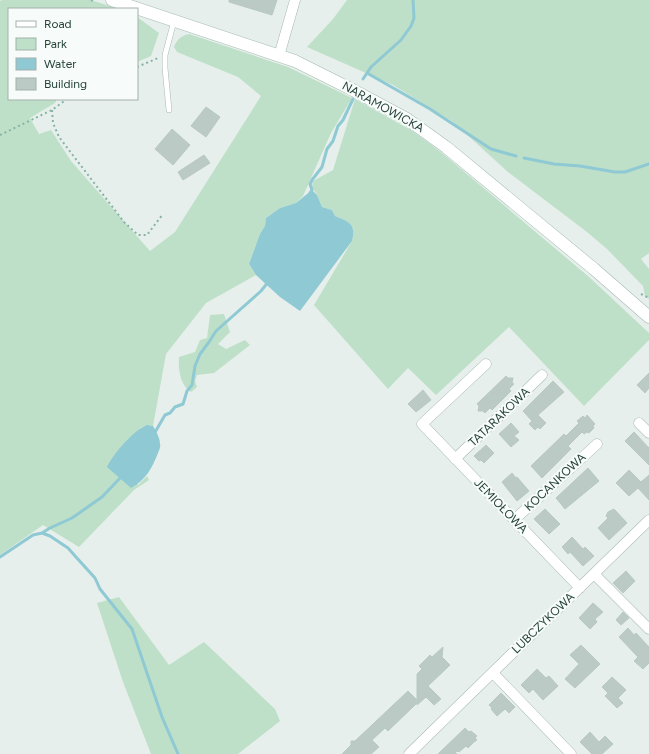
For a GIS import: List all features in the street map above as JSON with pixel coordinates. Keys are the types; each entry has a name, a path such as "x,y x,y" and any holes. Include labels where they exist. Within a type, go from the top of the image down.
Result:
{"street":[{"name":"NARAMOWICKA","path":"112,0 136,8"},
{"path":"279,56 295,0"},
{"name":"NARAMOWICKA","path":"138,9 301,64 345,85 419,126 594,269 649,317"},
{"name":"JEMIOŁOWA","path":"486,364 422,424 580,588"},
{"name":"TATARAKOWA","path":"455,459 542,375"},
{"path":"639,423 649,433"},
{"name":"KOCANKOWA","path":"514,520 597,444"},
{"name":"LUBCZYKOWA","path":"409,754 649,520"},
{"path":"594,574 649,629"},
{"path":"493,673 571,754"}],"lane":[{"path":"169,110 164,55 174,21"}],"path":[{"path":"138,67 164,55"},
{"path":"0,134 52,110 66,100"},
{"path":"52,110 53,123 59,137 124,222 138,235 147,235 163,214"}],"green space":[{"path":"91,0 116,8 8,8 8,100 56,100 55,103 30,118 39,134 51,130 71,161 150,251 175,232 261,96 238,77 177,52 174,47 180,38 189,34 288,67 352,98 331,133 303,196 296,203 280,208 266,218 265,226 260,234 249,264 256,275 206,303 166,354 153,426 143,427 136,433 138,485 147,476 149,480 134,490 79,547 43,525 0,555 0,1"},
{"path":"347,0 649,0 649,253 641,259 649,269 649,299 645,296 643,286 607,249 508,172 453,122 393,85 307,47 333,19"},
{"path":"138,18 159,33 151,56 138,62"},
{"path":"355,99 411,130 442,153 589,277 649,333 649,340 584,406 509,327 436,395 408,368 388,389 314,305 352,241 353,231 351,224 335,216 332,210 322,207 312,187 313,181 333,170"},
{"path":"224,314 230,332 218,344 226,349 245,340 250,345 214,373 197,375 195,381 197,387 191,392 184,385 180,376 179,357 195,352 200,340 207,338 210,315"},
{"path":"119,597 169,665 204,642 275,709 280,721 238,754 151,754 123,682 97,603"}],"water":[{"path":"312,190 317,195 322,207 332,210 335,216 351,224 353,235 352,241 300,311 269,287 256,275 249,264 260,234 265,226 266,218 280,208 296,203"},
{"path":"147,425 153,426 158,435 160,447 148,473 141,481 131,488 107,467 124,443 136,432"}],"building":[{"path":"229,0 277,0 272,15 229,2"},
{"path":"206,107 220,117 206,137 191,126"},
{"path":"172,129 190,145 173,165 155,149"},
{"path":"204,155 210,163 183,180 178,172"},
{"path":"649,373 649,388 645,393 637,385"},
{"path":"506,376 508,378 513,378 512,383 514,384 509,389 511,391 492,410 490,408 485,413 483,411 478,411 479,406 477,404"},
{"path":"553,381 564,392 538,415 546,423 540,429 538,427 535,430 529,424 532,421 523,411"},
{"path":"423,390 431,400 416,412 408,404"},
{"path":"587,415 595,424 593,426 594,428 589,433 587,432 584,434 582,432 568,446 571,449 542,478 531,466 564,434 566,436 579,423 577,421 583,416 585,418"},
{"path":"511,423 519,432 514,436 519,440 511,447 499,434"},
{"path":"634,432 649,448 649,465 625,441"},
{"path":"486,445 494,453 484,463 481,460 479,461 474,456"},
{"path":"588,468 599,481 565,509 556,498"},
{"path":"629,470 641,482 649,475 649,500 638,488 629,496 616,483"},
{"path":"512,473 529,491 517,501 502,482"},
{"path":"545,509 560,524 549,534 534,519"},
{"path":"614,509 627,523 609,540 598,528 608,518 606,516 608,512"},
{"path":"572,537 583,549 585,547 594,556 583,566 570,552 568,554 562,547"},
{"path":"626,571 635,581 623,593 613,583"},
{"path":"593,603 603,612 595,619 597,622 590,629 579,618"},
{"path":"623,612 629,618 621,625 616,620"},
{"path":"628,628 634,635 636,633 649,647 649,663 643,669 634,661 638,657 619,637"},
{"path":"581,645 600,664 575,688 565,679 579,664 570,655"},
{"path":"443,647 442,657 450,665 428,686 441,699 434,705 426,697 417,705 417,703 388,731 385,728 372,740 379,747 371,754 342,754 351,745 351,741 355,741 408,691 417,700 417,674 422,669 419,666 430,655 432,657"},
{"path":"537,669 546,678 549,676 558,686 543,700 533,689 529,693 521,685"},
{"path":"612,677 626,690 618,698 623,703 617,708 605,696 608,693 602,687"},
{"path":"501,693 515,707 509,713 505,709 497,716 489,705"},
{"path":"465,728 477,736 475,738 477,740 468,748 466,746 459,752 457,751 455,753 457,754 438,754"},
{"path":"590,732 599,742 605,736 613,744 602,754 592,754 580,742"}],"waterway":[{"path":"363,79 371,67 401,40 411,26 414,18 413,0"},
{"path":"367,73 430,109 491,149 516,156"},
{"path":"310,193 312,190 310,184 322,167 327,149 333,141 338,126 343,120 353,99"},
{"path":"524,158 554,164 580,166 615,172 625,172 649,164"},
{"path":"154,434 165,415 170,413 175,407 183,404 187,391 192,385 195,366 200,354 216,331 261,291 269,281"},
{"path":"0,557 33,535 42,533 72,518 102,497 122,476"},
{"path":"42,533 50,536 68,548 95,578 100,589 132,629 162,717 178,754"}]}
